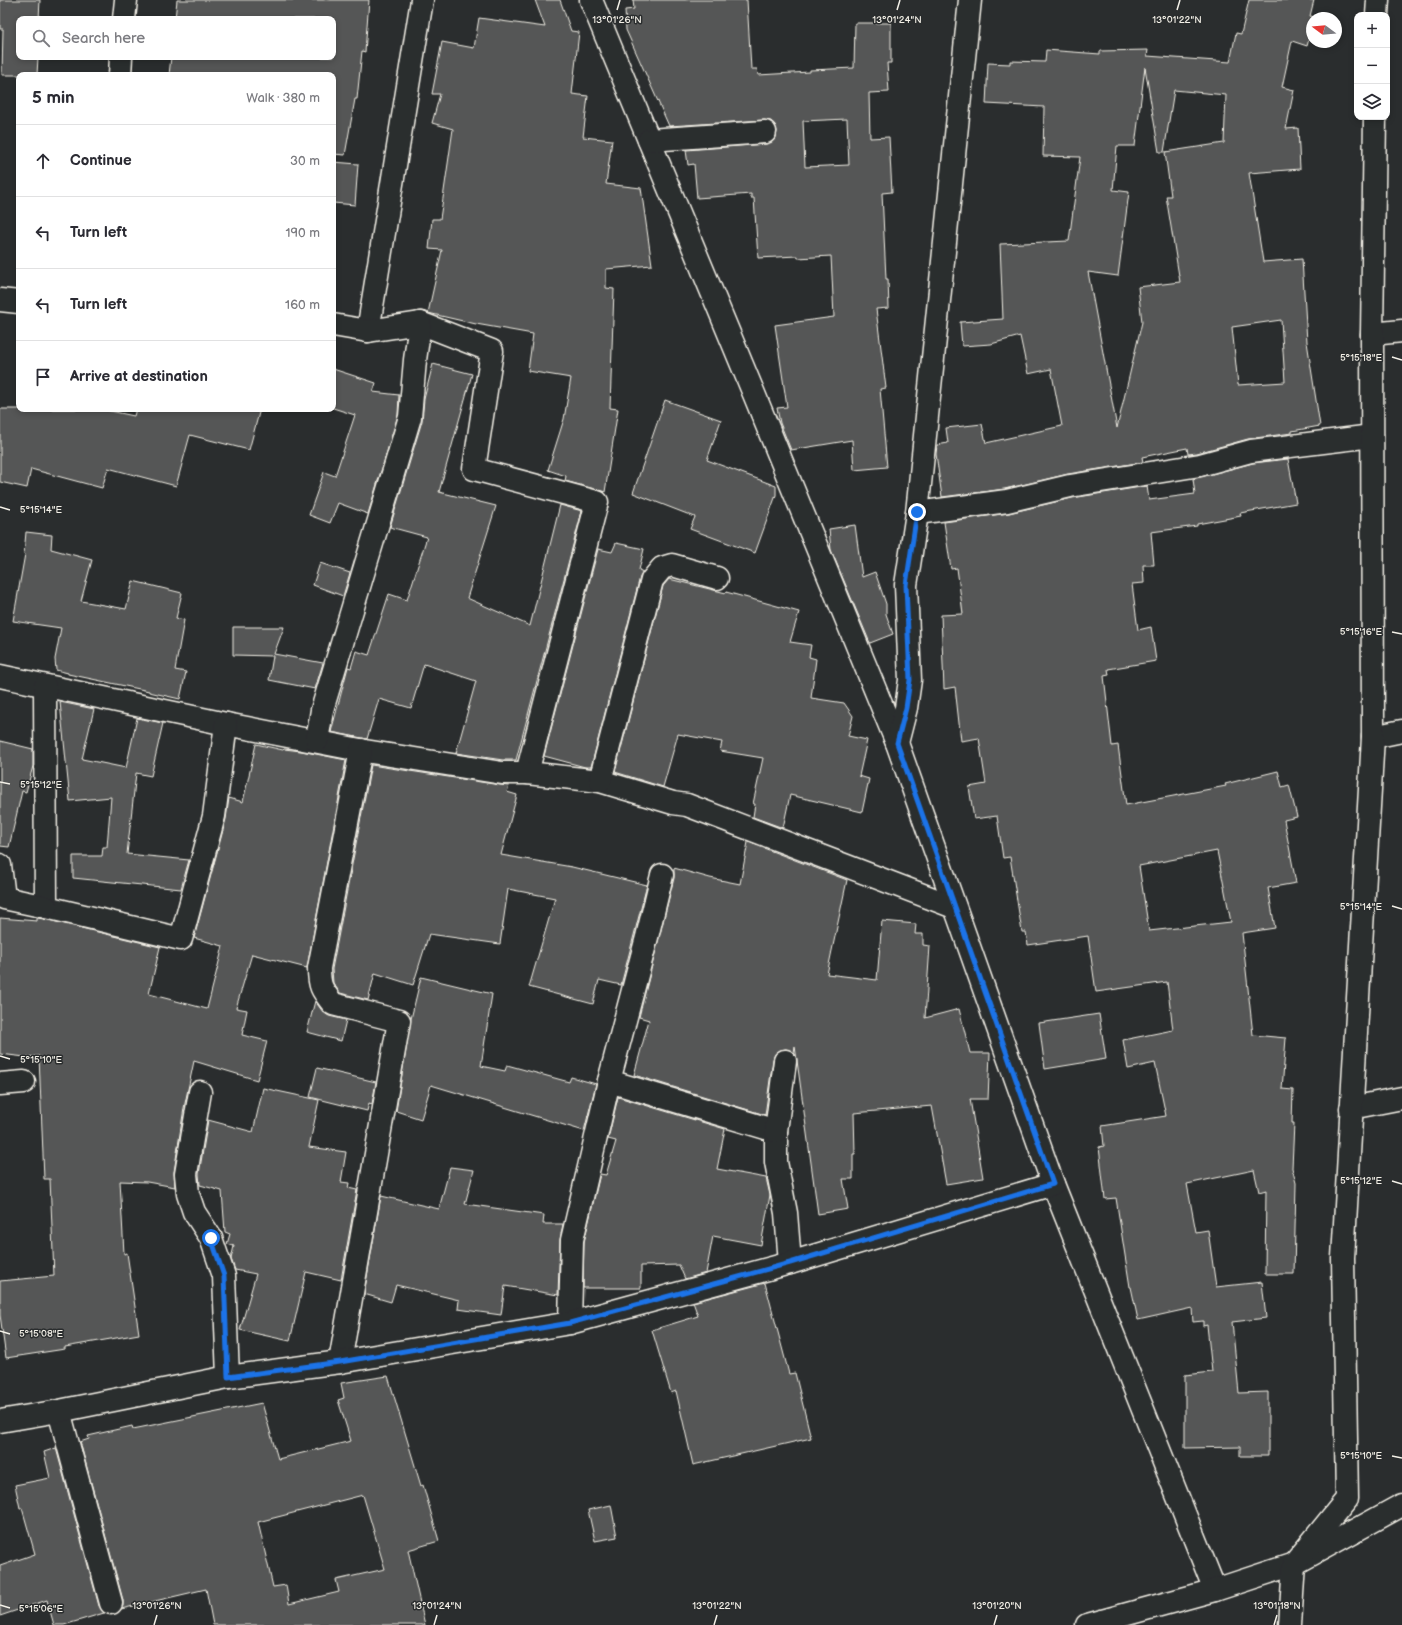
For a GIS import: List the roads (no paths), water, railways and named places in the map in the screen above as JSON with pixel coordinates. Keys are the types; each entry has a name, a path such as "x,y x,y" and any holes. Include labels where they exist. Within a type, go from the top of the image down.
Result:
{"street":[{"path":"124,16 126,0"},
{"path":"368,331 422,0"},
{"path":"591,0 897,743 1053,1184 1215,1590"},
{"path":"897,743 906,708 910,680 906,585 917,512 970,0"},
{"path":"1377,12 1378,0"},
{"path":"120,72 121,60"},
{"path":"1290,1625 1294,1564 1347,1499 1343,1258 1373,737 1372,334 1376,120"},
{"path":"649,140 765,132"},
{"path":"0,300 16,302"},
{"path":"317,741 322,710 410,417 414,360 420,323"},
{"path":"336,326 368,331 420,323 492,351 474,469 597,502 527,773"},
{"path":"1372,334 1402,331"},
{"path":"917,512 1007,501 1070,486 1200,465 1251,452 1372,436"},
{"path":"600,780 652,580 662,568 672,565 717,578"},
{"path":"0,676 226,724 361,750 502,773 527,773 600,780 673,803 687,805 954,907"},
{"path":"45,686 46,907"},
{"path":"0,864 4,898 181,939 214,816 226,724"},
{"path":"1373,737 1402,731"},
{"path":"340,1362 399,1021 333,1004 322,989 319,982 319,968 361,750"},
{"path":"570,1323 572,1240 662,875"},
{"path":"785,1061 776,1131 776,1162 786,1213 790,1263"},
{"path":"610,1081 776,1131"},
{"path":"0,1084 24,1082"},
{"path":"200,1092 186,1174 188,1194 194,1212 211,1238 224,1276 228,1377"},
{"path":"1351,1108 1402,1098"},
{"path":"0,1421 59,1411 228,1377 340,1362 570,1323 790,1263 1053,1184"},
{"path":"59,1411 110,1603"},
{"path":"1087,1625 1215,1590 1294,1564 1402,1505"}]}
